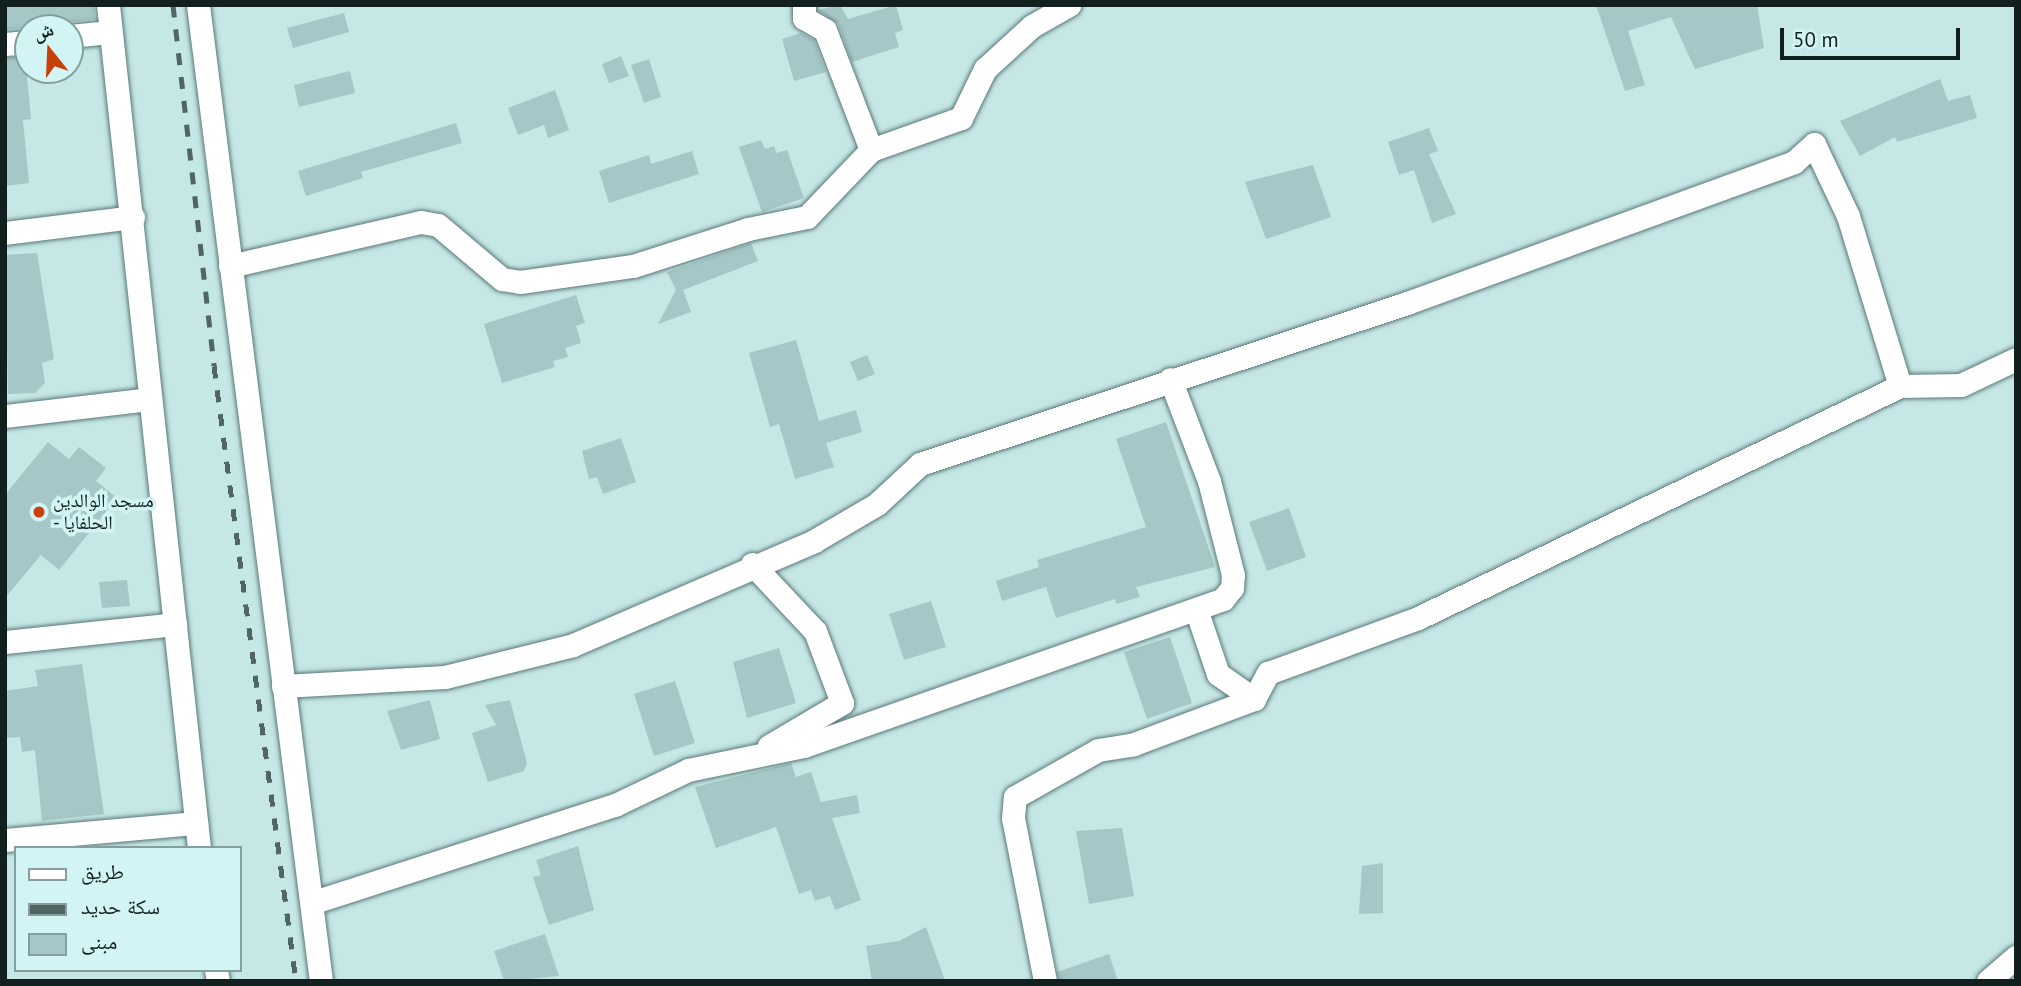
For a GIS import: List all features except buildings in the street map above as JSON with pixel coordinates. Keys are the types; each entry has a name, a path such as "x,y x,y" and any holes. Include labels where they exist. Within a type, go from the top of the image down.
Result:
{"street":[{"path":"108,5 133,217 199,846"},
{"path":"198,5 283,686 314,902 321,981"},
{"path":"804,5 804,18 825,30 871,150"},
{"path":"230,266 421,222 438,225 502,279 520,282 633,266 748,229 807,217 871,150 961,118 985,69 1032,26 1069,5"},
{"path":"84,35 110,32"},
{"path":"283,686 445,677 532,658 573,645 752,564 814,541 877,504 920,464 1170,379 1407,303 1794,162 1814,144 1852,228 1900,386"},
{"path":"5,233 133,217"},
{"path":"1045,981 1013,818 1015,797 1098,750 1134,744 1254,699 1268,673 1418,618 1900,386 1961,386 2016,359"},
{"path":"314,902 615,805 688,770 804,746 1197,612 1223,599 1232,588 1233,575 1209,481 1170,379"},
{"path":"5,416 150,399"},
{"path":"748,758 842,703 815,631 752,564"},
{"path":"1197,612 1219,674 1254,699"},
{"path":"5,642 175,624"},
{"path":"5,840 196,823"},
{"path":"1988,981 2016,957"},
{"path":"2007,981 2016,978"}],"railway":[{"path":"173,5 214,366 296,981"}],"place":[{"name":"مسجد الوالدين - الحلفايا","path":"39,512"}]}
